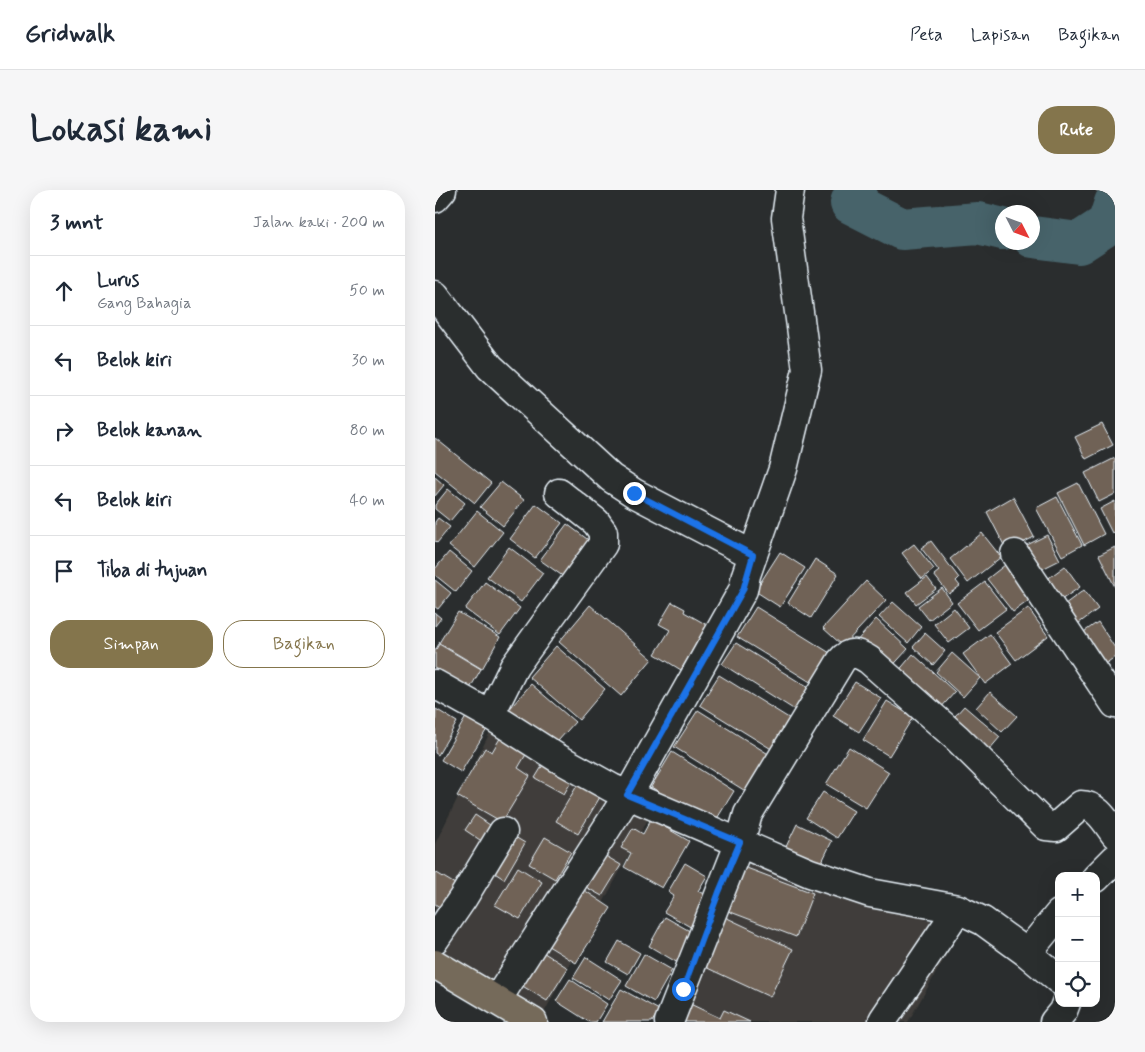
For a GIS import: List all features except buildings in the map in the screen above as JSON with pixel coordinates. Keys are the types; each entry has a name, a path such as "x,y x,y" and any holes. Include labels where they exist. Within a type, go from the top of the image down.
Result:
{"main road":[{"path":"436,966 533,1022"}],"street":[{"path":"435,198 442,190"},
{"path":"497,1000 627,795 743,590 783,469 807,370 786,218 790,190"},
{"path":"435,295 490,367 611,478 634,493 753,555"},
{"path":"491,714 513,668 603,544 603,532 596,522 559,493"},
{"path":"1015,554 1115,704"},
{"path":"669,1022 740,842 748,814 841,661 845,656 852,653 860,654 869,660 957,738 1046,826 1056,827 1081,805 1087,805 1094,808 1115,834"},
{"path":"435,684 491,714 556,757 627,795 810,873 870,893 958,909 983,921 1027,953 1055,977"},
{"path":"435,939 463,898 503,832"},
{"path":"1100,874 1115,859"},
{"path":"883,1020 958,909"},
{"path":"1027,953 1057,917"},
{"path":"1054,1022 1064,1007"}],"shaded area":[{"path":"493,726 655,806 539,1022 435,963 435,844"},
{"path":"751,860 960,931 908,1022 674,1022"}],"waterway":[{"path":"856,190 851,203 902,229 978,223 995,227"},
{"path":"1040,238 1079,243 1108,224 1115,203"}],"route":[{"path":"634,493 753,555 743,590 627,795 740,842 719,892 683,989"}]}
